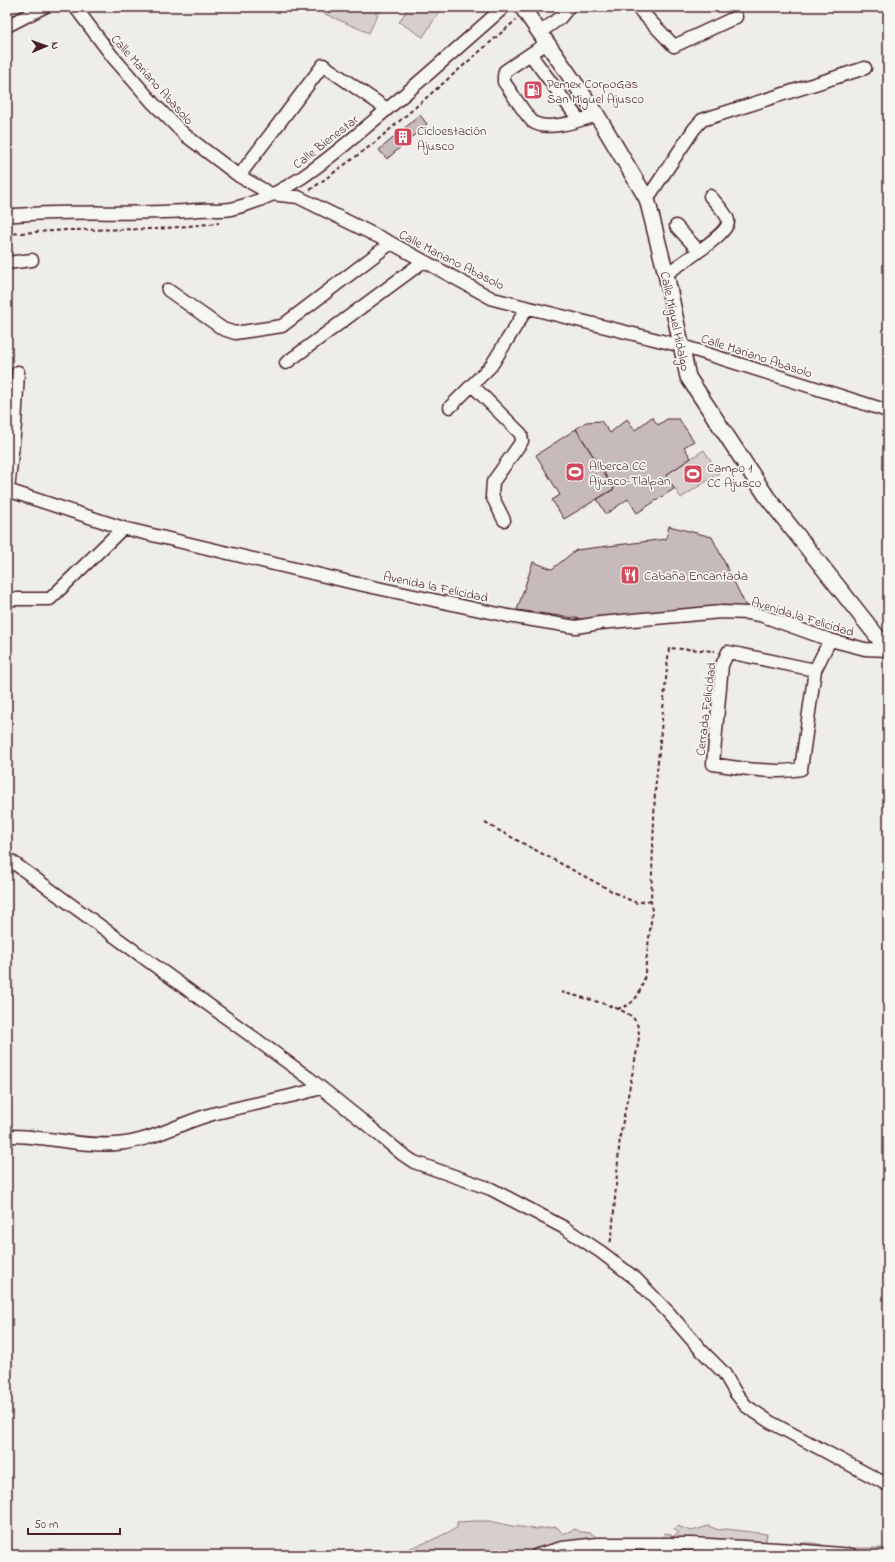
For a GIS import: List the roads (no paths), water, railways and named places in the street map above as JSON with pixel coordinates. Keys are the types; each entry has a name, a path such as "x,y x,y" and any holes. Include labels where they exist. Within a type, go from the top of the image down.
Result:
{"main road":[{"name":"Calle Miguel Hidalgo","path":"519,13 543,38 597,115 647,200 666,274 688,377 768,497 888,650"}],"street":[{"path":"7,26 44,7"},
{"name":"Calle Mariano Abasolo","path":"75,7 112,56 153,103 185,135 239,176 271,194 298,197 390,243 493,299 682,346 888,411"},
{"name":"Calle Bienestar","path":"7,216 33,213 154,213 229,209 255,202 294,183 327,161 504,7"},
{"path":"569,7 530,54 505,71 504,82 532,121 540,125 552,126 597,115"},
{"path":"637,7 674,46 736,17"},
{"path":"530,54 578,120"},
{"path":"239,176 323,65 387,109"},
{"path":"647,200 694,129 702,120 865,68"},
{"path":"666,274 700,251 727,227 728,221 726,215 710,196"},
{"path":"676,226 700,251"},
{"path":"168,290 223,329 235,333 282,326 390,243"},
{"path":"7,263 32,260"},
{"path":"286,363 424,261"},
{"path":"450,407 491,366 527,308"},
{"path":"7,490 15,425 18,372"},
{"path":"472,385 521,434 522,441 494,482 492,496 504,520"},
{"name":"Avenida la Felicidad","path":"7,490 123,528 354,584 508,616 576,627 600,623 721,612 748,613 780,622 830,640 865,649 888,650"},
{"path":"7,599 50,599 123,528"},
{"name":"Cerrada Felicidad","path":"815,670 728,652 722,665 713,764 730,767 789,771 801,769 815,670 830,640"},
{"path":"7,858 321,1088 402,1154 414,1162 491,1189 563,1227 606,1256 636,1279 668,1312 701,1350 724,1373 735,1392 746,1406 770,1422 888,1485"},
{"path":"7,1136 94,1144 116,1144 130,1142 143,1139 208,1115 321,1088"},
{"path":"537,1555 562,1548 598,1544 692,1544 852,1555"}],"place":[{"name":"Pemex CorpoGas San Miguel Ajusco","path":"533,90"},
{"name":"Cicloestación Ajusco","path":"403,137"},
{"name":"Alberca CC Ajusco-Tlalpan","path":"575,472"},
{"name":"Campo 1 CC Ajusco","path":"693,474"},
{"name":"Cabaña Encantada","path":"630,575"}]}
